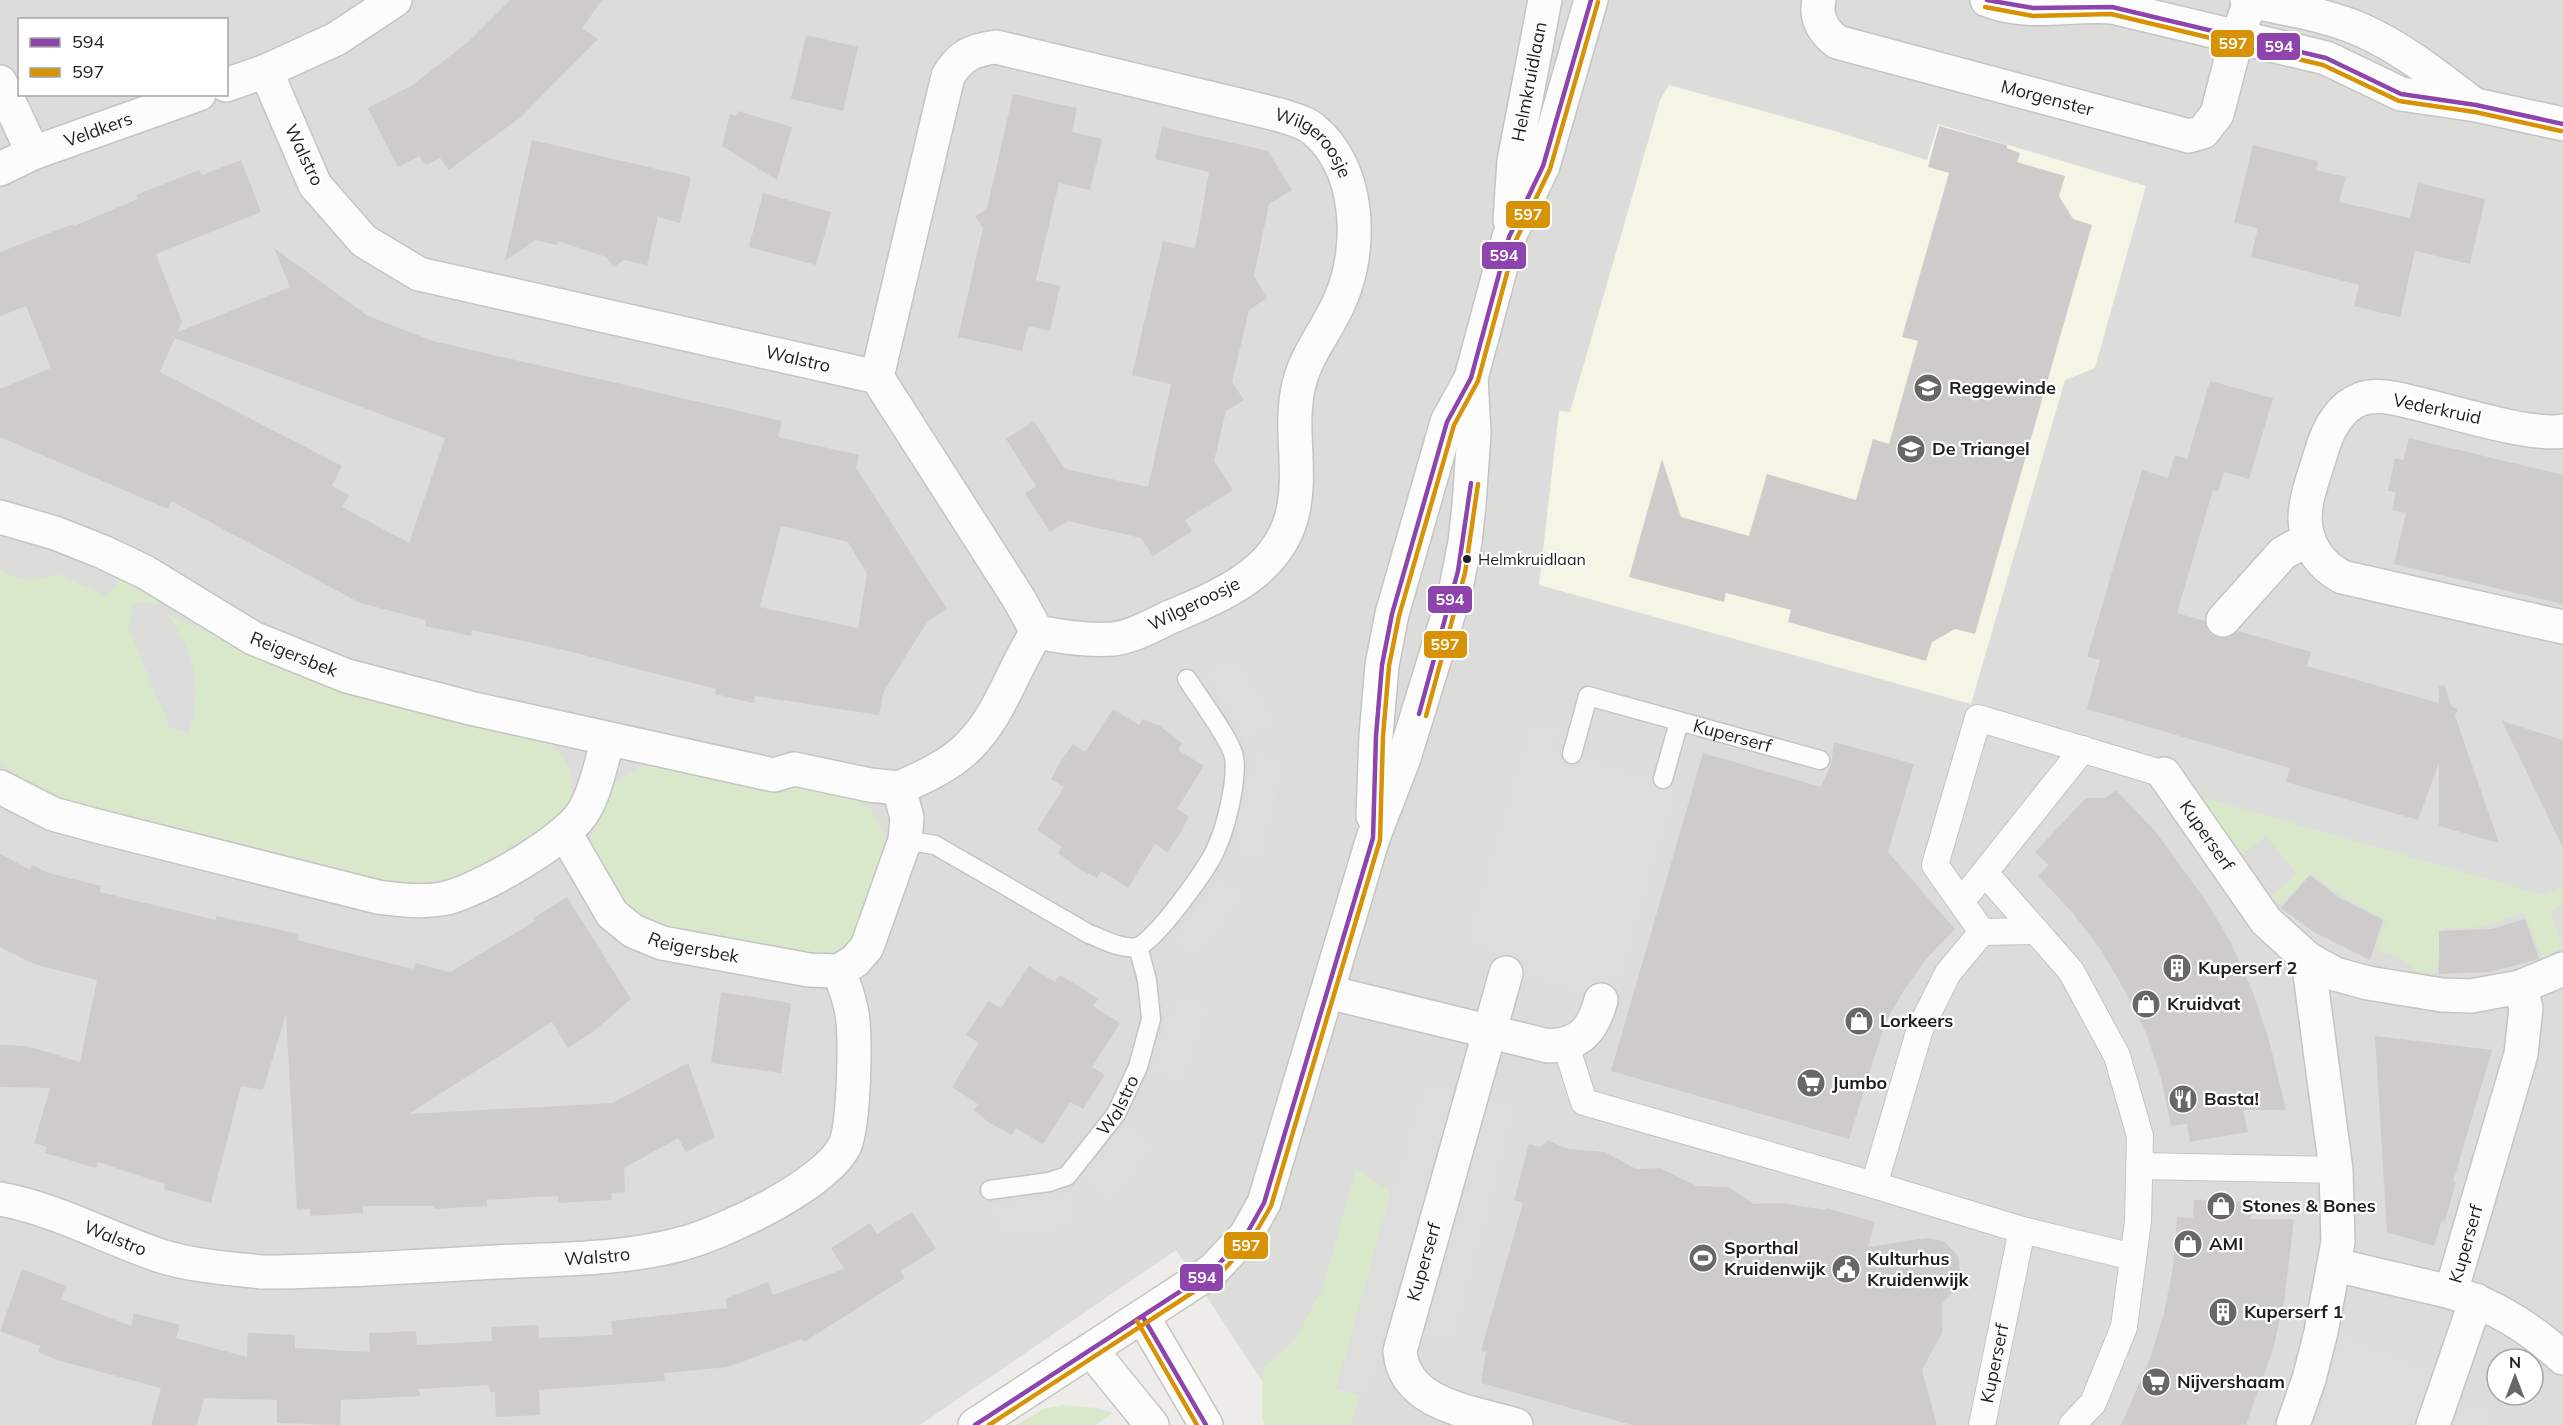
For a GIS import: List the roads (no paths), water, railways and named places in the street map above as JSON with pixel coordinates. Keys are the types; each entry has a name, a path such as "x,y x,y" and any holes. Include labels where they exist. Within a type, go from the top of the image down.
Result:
{"street":[{"path":"228,84 266,71 336,39 395,0"},
{"name":"Helmkruidlaan","path":"1509,237 1514,161 1545,0"},
{"name":"Helmkruidlaan","path":"1373,838 1376,736 1386,645 1447,422 1471,378 1509,237 1543,166 1591,0"},
{"name":"Morgenster","path":"1819,0 1819,18 1828,35 1837,42 2189,136 2203,132 2217,114 2249,0"},
{"path":"1987,0 2022,8 2058,9 2087,5 2112,7 2326,57 2401,94 2476,105 2563,124"},
{"path":"2249,0 2333,20 2361,30 2421,63 2476,105"},
{"name":"Wilgeroosje","path":"877,377 948,76 957,60 974,50 996,47 1280,115 1311,127 1337,156 1351,197 1353,241 1350,271 1342,297 1306,363 1299,383 1294,430 1297,468 1295,502 1280,542 1267,561 1235,588 1140,630 1116,638 1089,640 1036,632"},
{"name":"Walstro","path":"266,71 315,185 364,241 419,274 877,377"},
{"path":"0,82 33,153"},
{"name":"Veldkers","path":"0,169 33,153 193,96"},
{"path":"839,971 855,961 867,947 905,840 907,818 899,788 949,762 971,745 1000,702 1023,652 1036,632 1019,599 877,377"},
{"name":"Helmkruidlaan","path":"975,1425 1213,1269 1246,1235 1264,1203 1373,838 1418,716 1457,583 1466,542 1473,454 1471,378"},
{"name":"Vederkruid","path":"2563,431 2536,431 2394,399 2361,399 2342,412 2325,438 2305,512 2309,539 2319,558 2329,570 2342,577 2563,627"},
{"name":"Reigersbek","path":"0,517 54,533 103,552 145,572 253,638 347,676 470,708 774,775 794,769 870,785 899,788"},
{"path":"2223,620 2283,553 2309,539"},
{"name":"Kuperserf","path":"1982,932 1935,865 1978,718 2164,774 2266,921 2308,959 2335,974 2368,983 2442,995 2471,996 2520,987 2563,969"},
{"path":"0,787 53,814 378,897 414,902 446,898 478,887 565,833 584,811 594,788 608,739"},
{"path":"1961,902 2084,749"},
{"name":"Reigersbek","path":"565,833 612,914 633,931 662,943 809,970 839,971"},
{"path":"1985,873 2071,971 2117,1056 2140,1136 2133,1257 2124,1327 2093,1402 2072,1425"},
{"path":"1874,1185 1920,1029 1948,973 1982,932 2036,932"},
{"path":"2293,1425 2309,1379 2335,1265 2338,1217 2336,1170 2308,959"},
{"name":"Walstro","path":"0,1199 45,1211 163,1256 213,1267 261,1272 615,1256 681,1244 770,1206 813,1179 831,1164 845,1144 850,1122 853,1032 852,1013 839,971"},
{"name":"Kuperserf","path":"1506,973 1401,1341 1401,1358 1405,1372 1423,1394 1437,1402 1516,1425"},
{"name":"Kuperserf","path":"2433,1425 2521,1054 2526,1008 2520,987"},
{"path":"1328,993 1368,1004 1491,1030 1548,1046 1566,1046 1590,1027 1601,1000"},
{"path":"1566,1046 1584,1102 2022,1230 2133,1257"},
{"path":"2140,1166 2336,1170"},
{"name":"Kuperserf","path":"1982,1425 2022,1230"},
{"name":"Kuperserf","path":"2335,1265 2464,1296 2530,1328 2563,1358"},
{"path":"1143,1317 1206,1425"},
{"path":"1091,1350 1152,1425"}],"lane":[{"path":"905,840 935,845 1089,934 1116,945 1137,947 1154,936 1208,865 1221,835 1235,773 1231,744 1219,731 1187,679"},
{"name":"Kuperserf","path":"1572,754 1588,696 1820,760"},
{"name":"Kuperserf","path":"1664,779 1679,722"},
{"name":"Walstro","path":"990,1190 1049,1182 1067,1176 1116,1114 1137,1067 1151,1019 1150,992 1137,947"}],"place":[{"name":"Reggewinde","path":"1928,388"},
{"name":"De Triangel","path":"1911,449"},
{"name":"Helmkruidlaan","path":"1467,559"},
{"name":"Kuperserf 2","path":"2177,968"},
{"name":"Kruidvat","path":"2146,1004"},
{"name":"Lorkeers","path":"1859,1021"},
{"name":"Jumbo","path":"1811,1083"},
{"name":"Basta!","path":"2183,1099"},
{"name":"Stones & Bones","path":"2221,1206"},
{"name":"AMI","path":"2188,1244"},
{"name":"Sporthal Kruidenwijk","path":"1703,1258"},
{"name":"Kulturhus Kruidenwijk","path":"1846,1269"},
{"name":"Kuperserf 1","path":"2223,1312"},
{"name":"Nijvershaam","path":"2156,1382"}]}
